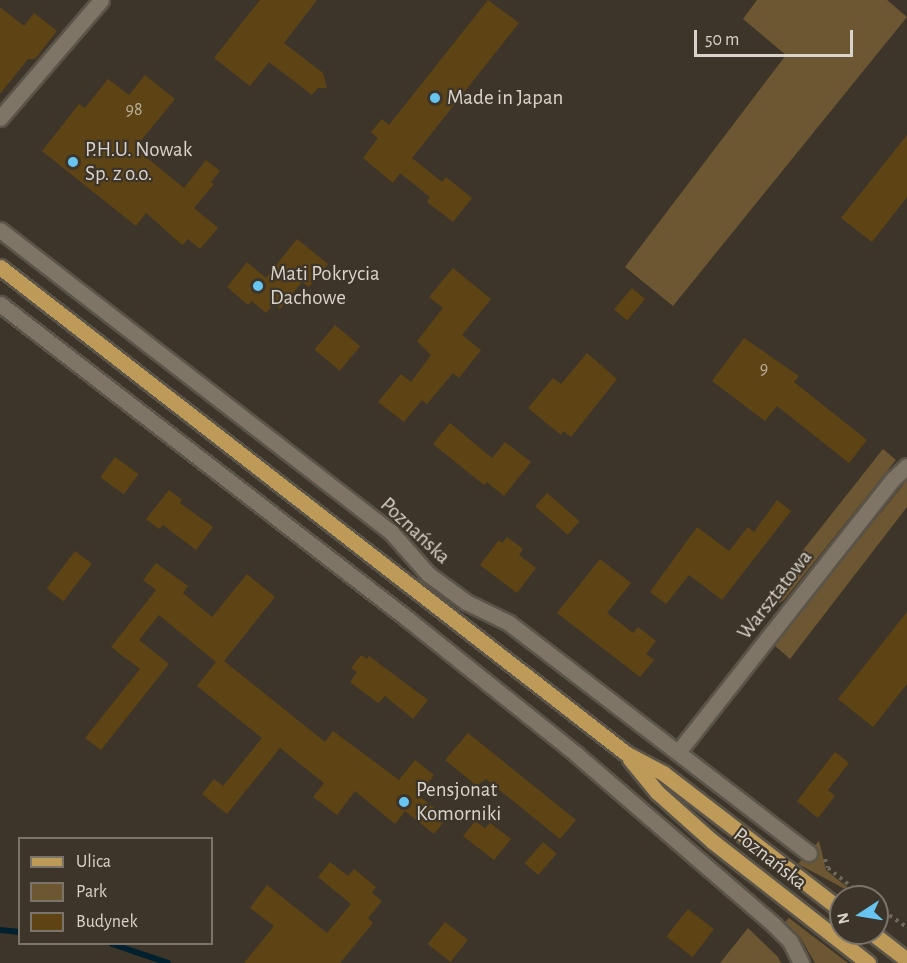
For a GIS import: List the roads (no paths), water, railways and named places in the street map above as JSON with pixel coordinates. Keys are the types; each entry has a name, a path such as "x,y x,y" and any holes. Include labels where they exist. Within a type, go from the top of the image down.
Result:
{"main road":[{"name":"Poznańska","path":"0,267 627,754 663,772 829,901"},
{"name":"Poznańska","path":"627,754 657,792 712,841 868,963"},
{"path":"888,945 907,960"}],"street":[{"path":"0,118 101,0"},
{"name":"Poznańska","path":"0,230 391,532 429,574 466,602 509,623 678,752 816,850"},
{"path":"0,304 409,620 576,753 774,925 790,941 801,963"},
{"name":"Warsztatowa","path":"678,752 893,478 907,466"}],"waterway":[{"path":"0,930 18,932"},
{"path":"115,945 168,963"}],"place":[{"name":"Made in Japan","path":"435,98"},
{"name":"P.H.U. Nowak Sp. z o.o.","path":"73,162"},
{"name":"Mati Pokrycia Dachowe","path":"258,286"},
{"name":"Pensjonat Komorniki","path":"404,802"}]}
